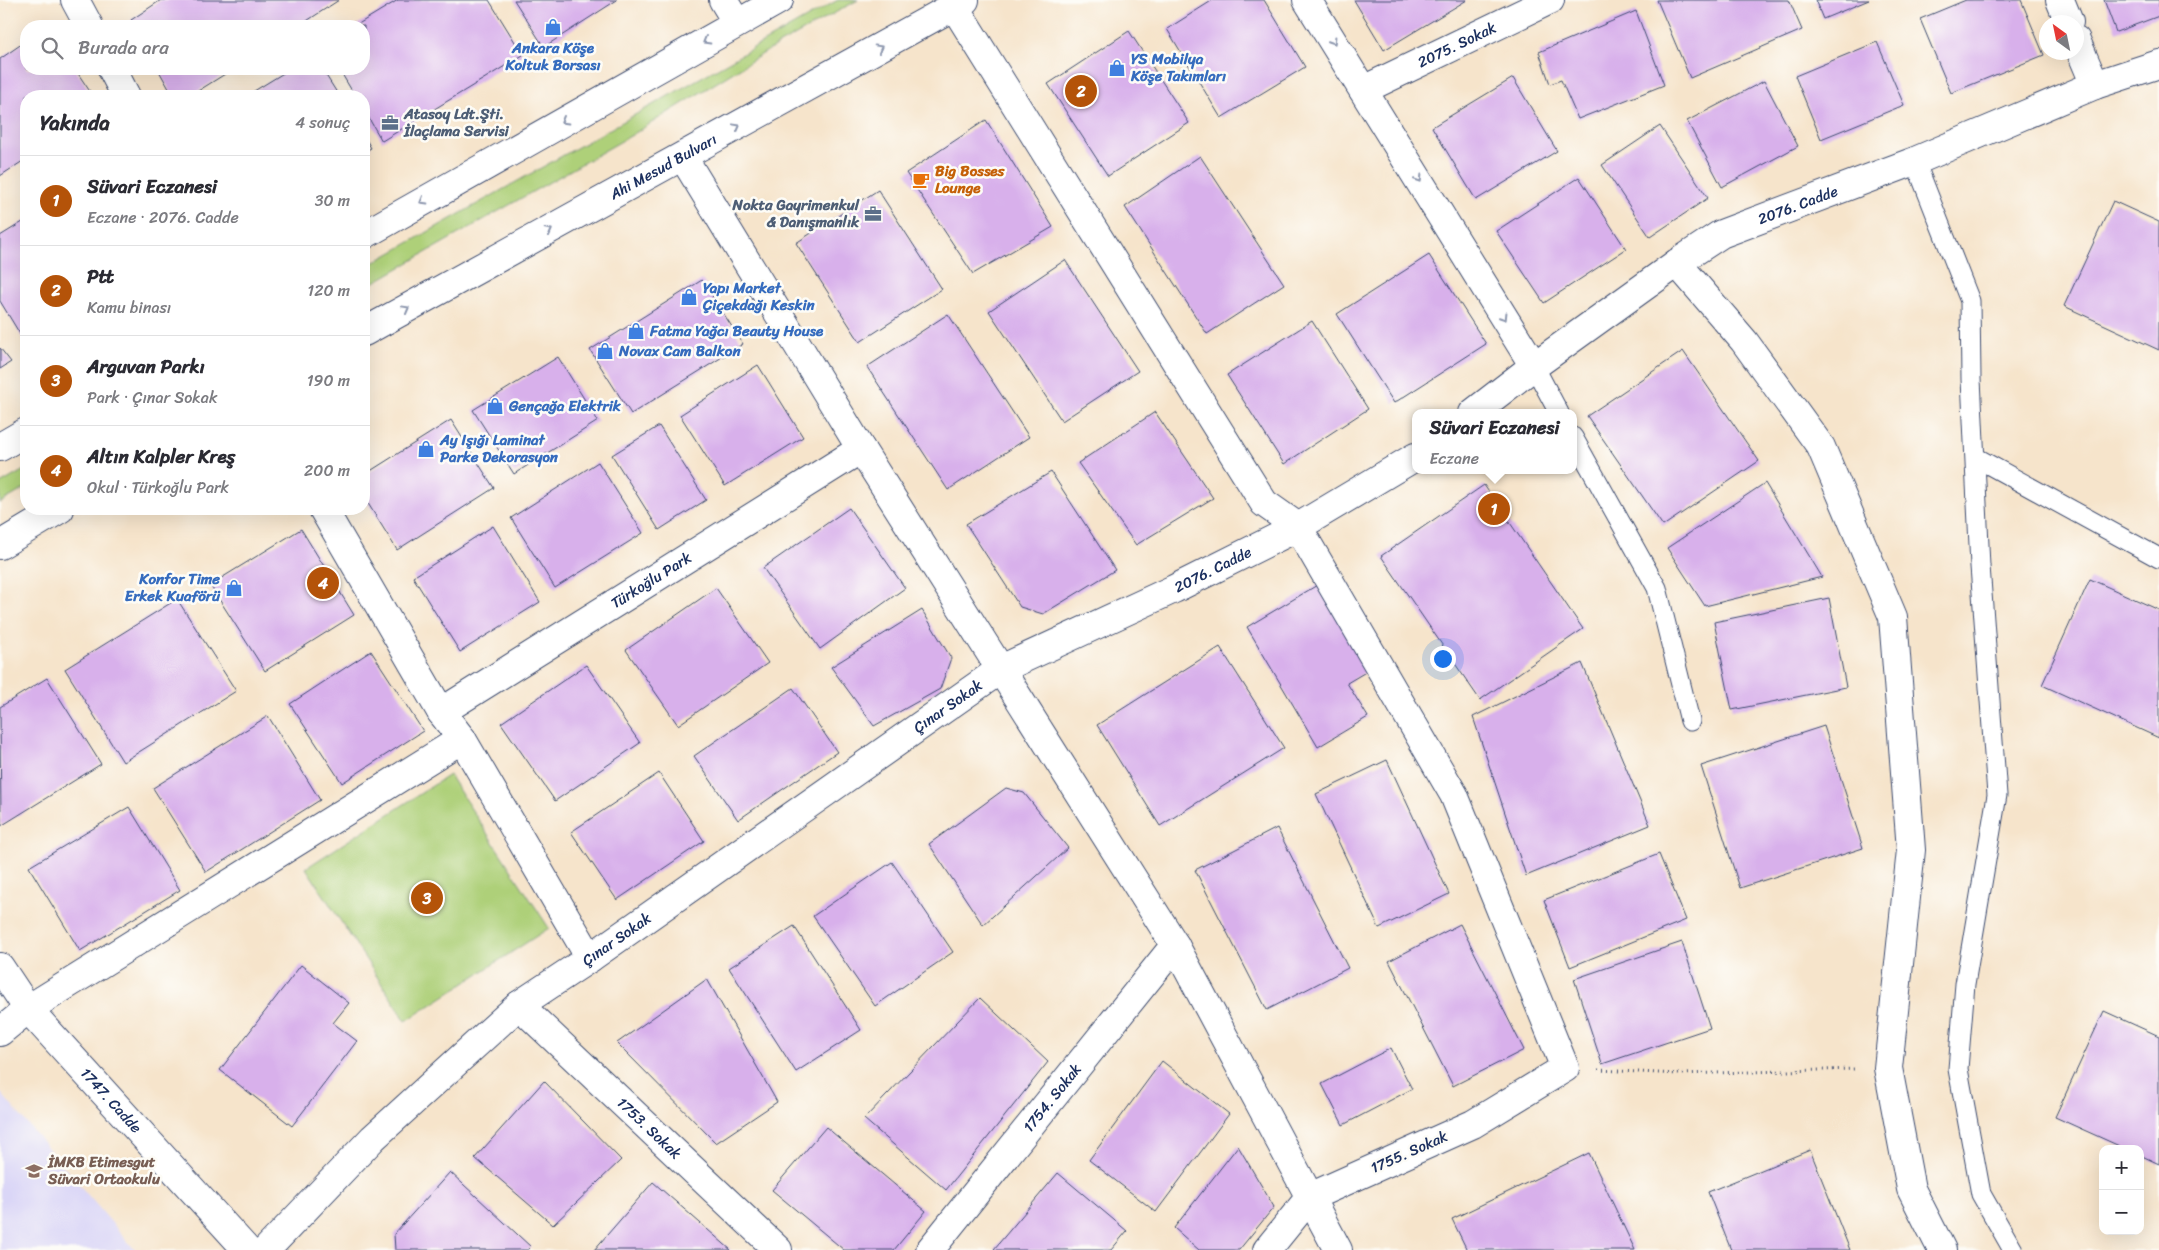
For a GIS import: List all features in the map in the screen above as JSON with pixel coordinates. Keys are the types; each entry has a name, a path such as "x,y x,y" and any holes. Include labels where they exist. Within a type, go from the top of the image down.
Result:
{"street":[{"path":"722,0 737,23"},
{"path":"370,232 779,0"},
{"path":"1307,0 1534,366"},
{"name":"2075. Sokak","path":"1363,90 1550,0"},
{"path":"2060,0 2066,15"},
{"path":"959,3 1264,503 1298,527 1454,795 1565,1068"},
{"name":"Ahi Mesud Bulvarı","path":"370,329 959,3"},
{"path":"2084,59 2095,85"},
{"name":"2076. Cadde","path":"1478,409 1534,366 1721,234 1915,161 2095,85 2159,64"},
{"path":"115,75 123,90"},
{"path":"683,157 861,449 1175,945 1338,1250"},
{"path":"1676,264 1744,341 1821,447 1893,617 1911,850 1888,1068 1911,1190 1942,1250"},
{"path":"0,447 20,435"},
{"name":"Türkoğlu Park","path":"441,712 861,449"},
{"name":"2076. Cadde","path":"1001,669 1174,589 1298,527 1412,459"},
{"path":"0,545 50,515"},
{"path":"326,515 441,712 462,738 590,958"},
{"name":"Çınar Sokak","path":"266,1250 373,1138 519,1005 590,958 1001,669"},
{"path":"0,1032 28,1009 462,738"},
{"name":"1754. Sokak","path":"930,1250 1175,945"},
{"name":"1747. Cadde","path":"0,967 28,1009 247,1250"},
{"name":"1753. Sokak","path":"519,1005 778,1250"},
{"name":"1755. Sokak","path":"1267,1250 1310,1197 1473,1124 1565,1068"}],"lane":[{"path":"1915,161 1970,301 1980,566 1997,795 1965,984 1958,1069 1981,1194 2013,1250"},
{"path":"1534,366 1557,409"},
{"path":"1577,444 1657,588 1690,721"},
{"path":"1975,457 2159,558"}],"path":[{"path":"1565,1068 1679,1074 1888,1068"}],"shaded area":[{"name":"İMKB Etimesgut Süvari Ortaokulu","path":"0,1092 135,1250 0,1250"}],"green space":[{"path":"838,0 858,0 769,50 632,135 370,285 370,265"},
{"path":"20,472 20,491 0,503 0,484"},
{"path":"449,775 549,928 406,1021 306,868"}],"building":[{"path":"161,0 339,0 308,20 131,20"},
{"path":"398,0 489,0 523,55 382,141 370,120 370,90 351,90 343,75 370,75 370,20 365,20"},
{"path":"514,0 617,0 544,47"},
{"path":"1213,0 1264,0 1305,67 1221,118 1167,29"},
{"path":"1354,0 1467,0 1384,50"},
{"path":"1657,0 1789,0 1802,30 1690,78"},
{"path":"1815,0 1869,0 1823,19"},
{"path":"1966,0 2021,0 2039,43 2039,57 1951,93 1920,19"},
{"path":"2104,0 2159,0 2159,16 2116,32"},
{"path":"1636,11 1664,85 1578,119 1561,80 1550,84 1539,52"},
{"path":"1129,31 1189,123 1108,176 1048,84"},
{"path":"1877,42 1904,105 1821,139 1795,76"},
{"path":"20,45 20,75 79,75 89,90 20,90 20,163 0,176 0,59"},
{"path":"161,75 223,75 200,90 170,90"},
{"path":"280,75 326,75 335,90 256,90"},
{"path":"1513,78 1557,151 1476,200 1432,127"},
{"path":"1764,81 1798,146 1722,187 1687,121"},
{"path":"986,120 1053,227 973,274 906,173"},
{"path":"1660,126 1708,198 1650,237 1602,165"},
{"path":"1200,156 1284,284 1207,334 1125,207"},
{"path":"1579,177 1626,249 1544,303 1496,231"},
{"path":"878,190 942,289 860,342 796,243"},
{"path":"2113,201 2159,222 2159,350 2064,306"},
{"path":"20,224 20,334 0,301 0,236"},
{"path":"1429,255 1486,344 1394,403 1337,314"},
{"path":"1065,260 1138,371 1062,421 989,311"},
{"path":"702,280 743,344 631,414 590,350"},
{"path":"948,314 1029,437 948,490 867,367"},
{"path":"1312,321 1368,409 1284,464 1227,375"},
{"path":"0,348 11,362 0,369"},
{"path":"1683,351 1759,461 1663,526 1587,416"},
{"path":"558,357 598,421 514,474 473,410"},
{"path":"758,365 803,437 725,486 680,415"},
{"path":"1155,412 1213,498 1136,545 1078,463"},
{"path":"451,420 494,488 397,550 370,507 370,471"},
{"path":"659,426 706,500 659,530 612,455"},
{"path":"598,462 643,533 555,588 511,518"},
{"path":"1051,472 1115,570 1043,614 1020,607 966,524"},
{"path":"1765,483 1822,577 1705,606 1667,548"},
{"path":"1484,485 1583,629 1480,700 1381,556"},
{"path":"849,508 905,588 820,649 763,568"},
{"path":"493,526 540,602 460,652 413,577"},
{"path":"301,529 354,615 265,671 210,585"},
{"path":"2090,579 2159,610 2159,738 2042,685"},
{"path":"1319,584 1369,670 1347,683 1368,717 1318,747 1247,627"},
{"path":"716,588 768,663 678,725 626,650"},
{"path":"1829,598 1846,687 1732,710 1714,622"},
{"path":"177,599 236,691 123,762 65,669"},
{"path":"922,610 951,658 940,689 874,726 831,667"},
{"path":"1220,647 1284,748 1160,826 1097,725"},
{"path":"371,651 423,731 342,783 290,704"},
{"path":"1582,663 1650,825 1526,876 1473,717"},
{"path":"586,665 640,743 555,801 501,723"},
{"path":"47,678 101,764 1,826 0,707"},
{"path":"793,688 837,752 738,820 694,756"},
{"path":"268,716 320,800 206,872 153,788"},
{"path":"1824,726 1863,848 1740,888 1701,766"},
{"path":"1387,760 1449,894 1379,928 1316,794"},
{"path":"659,773 704,841 617,900 571,832"},
{"path":"1006,788 1024,793 1068,848 983,925 929,844"},
{"path":"129,807 180,890 80,951 29,867"},
{"path":"1277,828 1348,968 1267,1010 1195,870"},
{"path":"1659,854 1686,920 1570,967 1544,900"},
{"path":"892,862 953,952 875,1006 813,916"},
{"path":"1460,924 1524,1050 1453,1086 1389,961"},
{"path":"794,926 861,1030 796,1072 729,968"},
{"path":"1682,942 1710,1028 1602,1064 1574,979"},
{"path":"301,965 349,1003 333,1023 357,1041 292,1126 220,1070"},
{"path":"707,979 777,1102 716,1143 617,1043"},
{"path":"980,998 1048,1062 946,1190 864,1119"},
{"path":"2104,1011 2159,1036 2159,1164 2144,1157 2144,1145 2117,1145 2055,1117"},
{"path":"1391,1048 1412,1089 1343,1125 1322,1084"},
{"path":"1162,1061 1229,1114 1156,1212 1089,1160"},
{"path":"544,1081 621,1160 553,1225 475,1158"},
{"path":"826,1127 926,1211 894,1250 844,1250 772,1190"},
{"path":"1238,1146 1274,1207 1239,1250 1199,1250 1174,1228"},
{"path":"1810,1150 1850,1250 1731,1250 1708,1192"},
{"path":"1589,1153 1635,1250 1467,1250 1452,1219"},
{"path":"450,1172 531,1247 528,1250 395,1250 394,1234"},
{"path":"1058,1173 1127,1231 1111,1250 994,1249"},
{"path":"653,1182 731,1250 594,1250"}],"place":[{"name":"Ankara Köşe Koltuk Borsası","path":"553,27"},
{"name":"YS Mobilya Köşe Takımları","path":"1117,68"},
{"name":"Ptt","path":"1081,91"},
{"name":"Atasoy Ldt.Şti. İlaçlama Servisi","path":"390,123"},
{"name":"Big Bosses Lounge","path":"921,180"},
{"name":"Nokta Gayrimenkul & Danışmanlık","path":"873,214"},
{"name":"Yapı Market Çiçekdağı Keskin","path":"689,297"},
{"name":"Fatma Yağcı Beauty House","path":"636,331"},
{"name":"Novax Cam Balkon","path":"605,351"},
{"name":"Gençağa Elektrik","path":"495,406"},
{"name":"Ay Işığı Laminat Parke Dekorasyon","path":"426,449"},
{"name":"Süvari Eczanesi","path":"1494,509"},
{"name":"Altın Kalpler Kreş","path":"323,583"},
{"name":"Konfor Time Erkek Kuaförü","path":"234,588"},
{"name":"Arguvan Parkı","path":"427,898"},
{"name":"İMKB Etimesgut Süvari Ortaokulu","path":"34,1171"}]}
